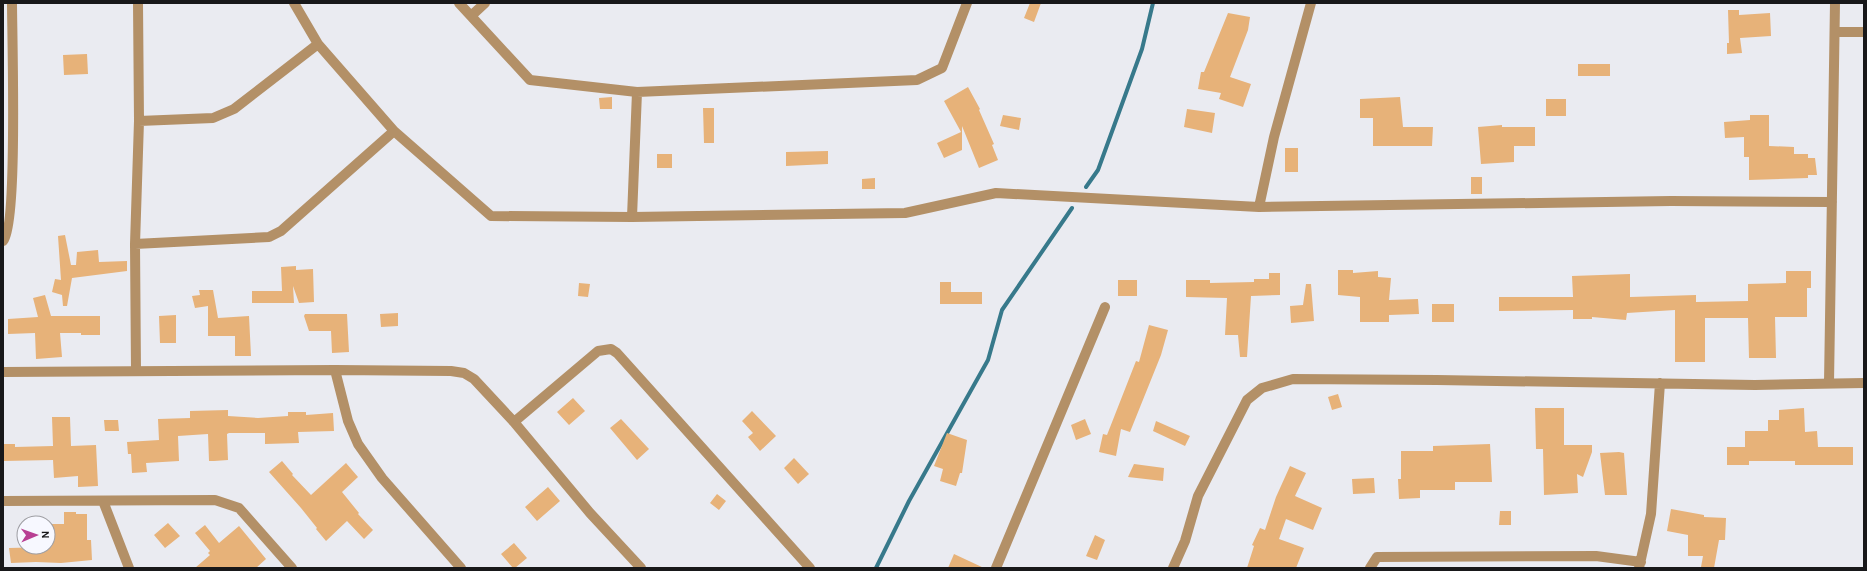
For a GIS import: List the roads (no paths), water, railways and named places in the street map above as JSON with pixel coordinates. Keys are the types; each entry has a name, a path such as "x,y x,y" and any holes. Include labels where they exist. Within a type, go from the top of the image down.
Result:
{"street":[{"path":"3,240 6,238 8,230 12,189 12,3"},
{"path":"136,371 134,244 139,121 138,3"},
{"path":"294,3 318,44 394,131 491,216 632,218 905,213 996,192 1259,207 1671,201 1832,202"},
{"path":"459,3 530,80 636,92 917,80 942,68 967,3"},
{"path":"470,16 484,3"},
{"path":"1259,207 1274,137 1311,3"},
{"path":"1829,383 1835,3"},
{"path":"1835,32 1864,32"},
{"path":"139,121 213,118 222,116 234,110 318,44"},
{"path":"632,218 636,92"},
{"path":"134,244 269,237 282,231 394,131"},
{"path":"996,568 1105,307"},
{"path":"514,422 598,351 611,349 622,359 810,568"},
{"path":"335,370 348,421 358,444 382,478 462,568"},
{"path":"3,372 335,370 451,371 464,373 474,379 514,422 590,513 641,568"},
{"path":"1174,568 1198,496 1247,400 1262,388 1293,379 1755,385 1864,383"},
{"path":"1370,568 1377,556 1596,556 1640,565 1652,514 1660,383"},
{"path":"3,501 215,500 239,508 292,568"},
{"path":"103,501 129,568"},
{"path":"1488,568 1490,557"}],"waterway":[{"path":"1086,187 1098,170 1142,49 1153,3"},
{"path":"876,568 909,501 988,360 1002,310 1072,208"}]}
